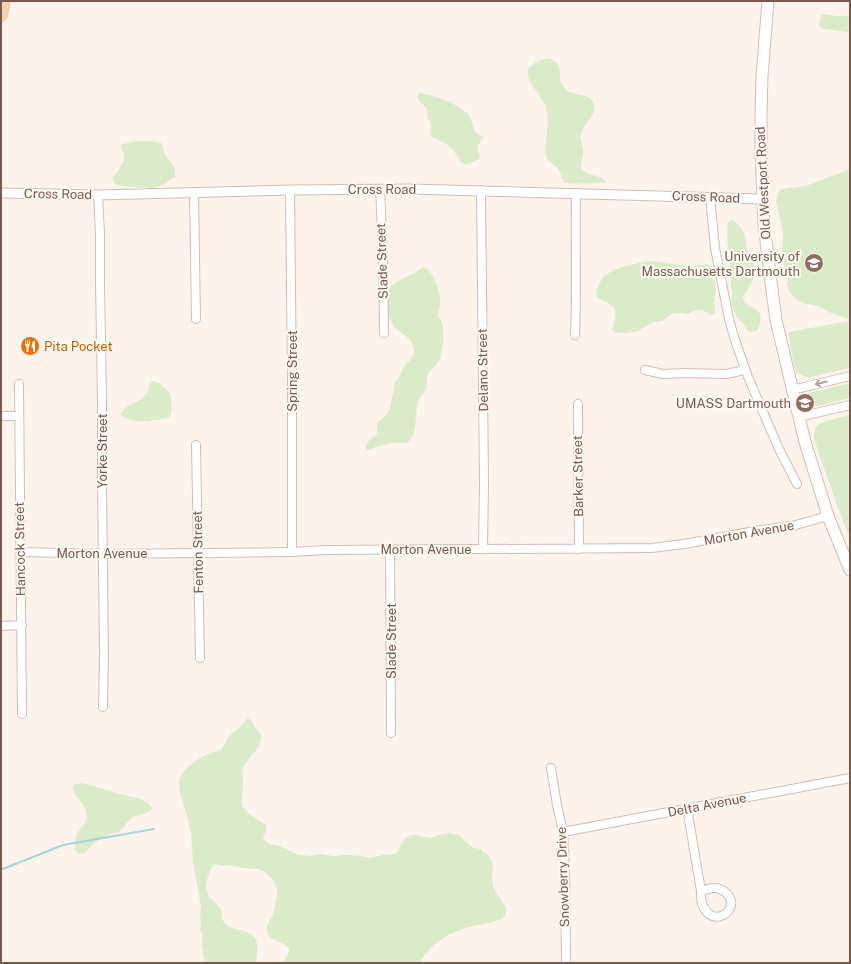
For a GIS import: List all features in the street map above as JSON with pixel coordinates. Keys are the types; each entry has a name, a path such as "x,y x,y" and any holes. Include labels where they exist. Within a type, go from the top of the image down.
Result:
{"main road":[{"path":"1,15 4,1"},
{"name":"Old Westport Road","path":"768,1 760,117 762,199 767,257 776,320 808,454 828,516 850,570"}],"street":[{"name":"Cross Road","path":"1,193 98,195 380,189 482,190 762,199"},
{"name":"Slade Street","path":"380,189 383,253 384,333"},
{"name":"Spring Street","path":"290,190 292,552"},
{"name":"Delano Street","path":"482,190 483,549"},
{"path":"194,192 196,319"},
{"path":"575,335 577,302 575,229 576,193"},
{"name":"Yorke Street","path":"98,195 100,233 102,402 103,707"},
{"path":"710,197 715,248 734,337 745,370 779,449 797,484"},
{"path":"645,370 663,374 726,374 745,370"},
{"path":"792,390 850,376"},
{"name":"Hancock Street","path":"18,384 22,714"},
{"name":"Barker Street","path":"578,404 579,549"},
{"path":"799,417 850,405"},
{"path":"1,416 18,416"},
{"name":"Fenton Street","path":"196,445 200,658"},
{"name":"Morton Avenue","path":"21,552 102,554 652,548 792,526 828,516"},
{"name":"Slade Street","path":"390,550 391,733"},
{"path":"1,626 22,625"},
{"name":"Snowberry Drive","path":"550,768 563,832 566,963"},
{"name":"Delta Avenue","path":"563,832 850,778"},
{"path":"687,808 701,891"}],"green space":[{"path":"821,15 850,16 850,32 823,29 819,26"},
{"path":"548,58 557,63 561,82 566,90 583,95 591,99 593,102 593,114 583,129 581,135 583,153 581,169 602,178 607,182 586,184 564,183 558,169 549,161 546,155 548,120 546,107 528,78 528,70 531,65 536,62"},
{"path":"419,93 445,100 458,106 468,114 475,131 483,137 478,148 479,159 463,164 448,145 431,136 431,125 427,116 427,110 417,97"},
{"path":"137,141 162,143 164,153 175,168 175,177 155,188 126,186 114,182 113,177 124,161 121,146 123,144"},
{"path":"850,169 850,319 829,312 815,305 806,304 797,300 790,293 787,284 788,279 784,267 782,251 783,232 776,202 778,193 781,189 806,186"},
{"path":"731,220 737,223 743,232 755,273 753,280 743,298 748,306 759,312 760,321 758,330 753,332 748,331 737,317 732,306 732,274 727,237 728,223"},
{"path":"652,261 694,267 698,265 712,266 716,286 714,302 715,310 713,315 700,310 695,310 688,314 674,313 663,321 654,322 638,331 616,333 612,330 616,313 615,310 596,295 596,291 601,280 605,275 616,269"},
{"path":"423,267 430,272 436,282 439,293 440,304 438,315 442,323 443,332 442,353 436,365 429,372 427,389 418,402 414,434 408,443 387,444 368,450 366,449 366,446 369,440 377,434 377,423 387,414 390,408 395,382 400,376 404,366 411,359 414,353 412,342 395,328 390,319 387,309 387,292 396,282"},
{"path":"850,321 850,368 810,377 806,377 796,372 788,332"},
{"path":"152,381 162,384 163,387 170,393 172,408 170,417 142,422 130,420 120,414 127,406 142,399 147,393"},
{"path":"850,383 850,398 818,406 810,406 805,402 805,398 809,393"},
{"path":"850,415 850,537 822,463 814,439 814,433 819,424"},
{"path":"248,718 252,721 260,733 261,739 257,749 243,767 242,805 243,808 256,819 266,825 266,831 263,838 264,840 270,844 279,846 297,854 310,856 319,854 334,856 348,855 370,858 395,854 404,839 409,836 413,835 430,838 448,833 459,835 473,848 481,849 490,857 493,864 493,886 506,907 505,916 496,921 471,926 452,933 433,946 420,963 283,963 289,948 270,937 267,931 268,923 273,917 277,895 277,889 274,881 266,873 258,869 214,864 206,885 207,892 221,910 222,919 228,926 254,936 257,943 257,956 256,963 205,963 202,946 202,934 200,930 201,906 193,863 191,833 180,792 179,780 184,771 192,763 206,755 221,750 229,736"},
{"path":"83,783 140,799 148,803 152,809 132,818 119,832 110,834 94,843 83,854 78,853 75,850 77,833 85,823 87,816 85,808 73,790 73,787 75,784"}],"waterway":[{"path":"3,869 63,845 154,829"}],"place":[{"name":"University of Massachusetts Dartmouth","path":"814,263"},
{"name":"Pita Pocket","path":"30,346"},
{"name":"UMASS Dartmouth","path":"805,403"}]}
